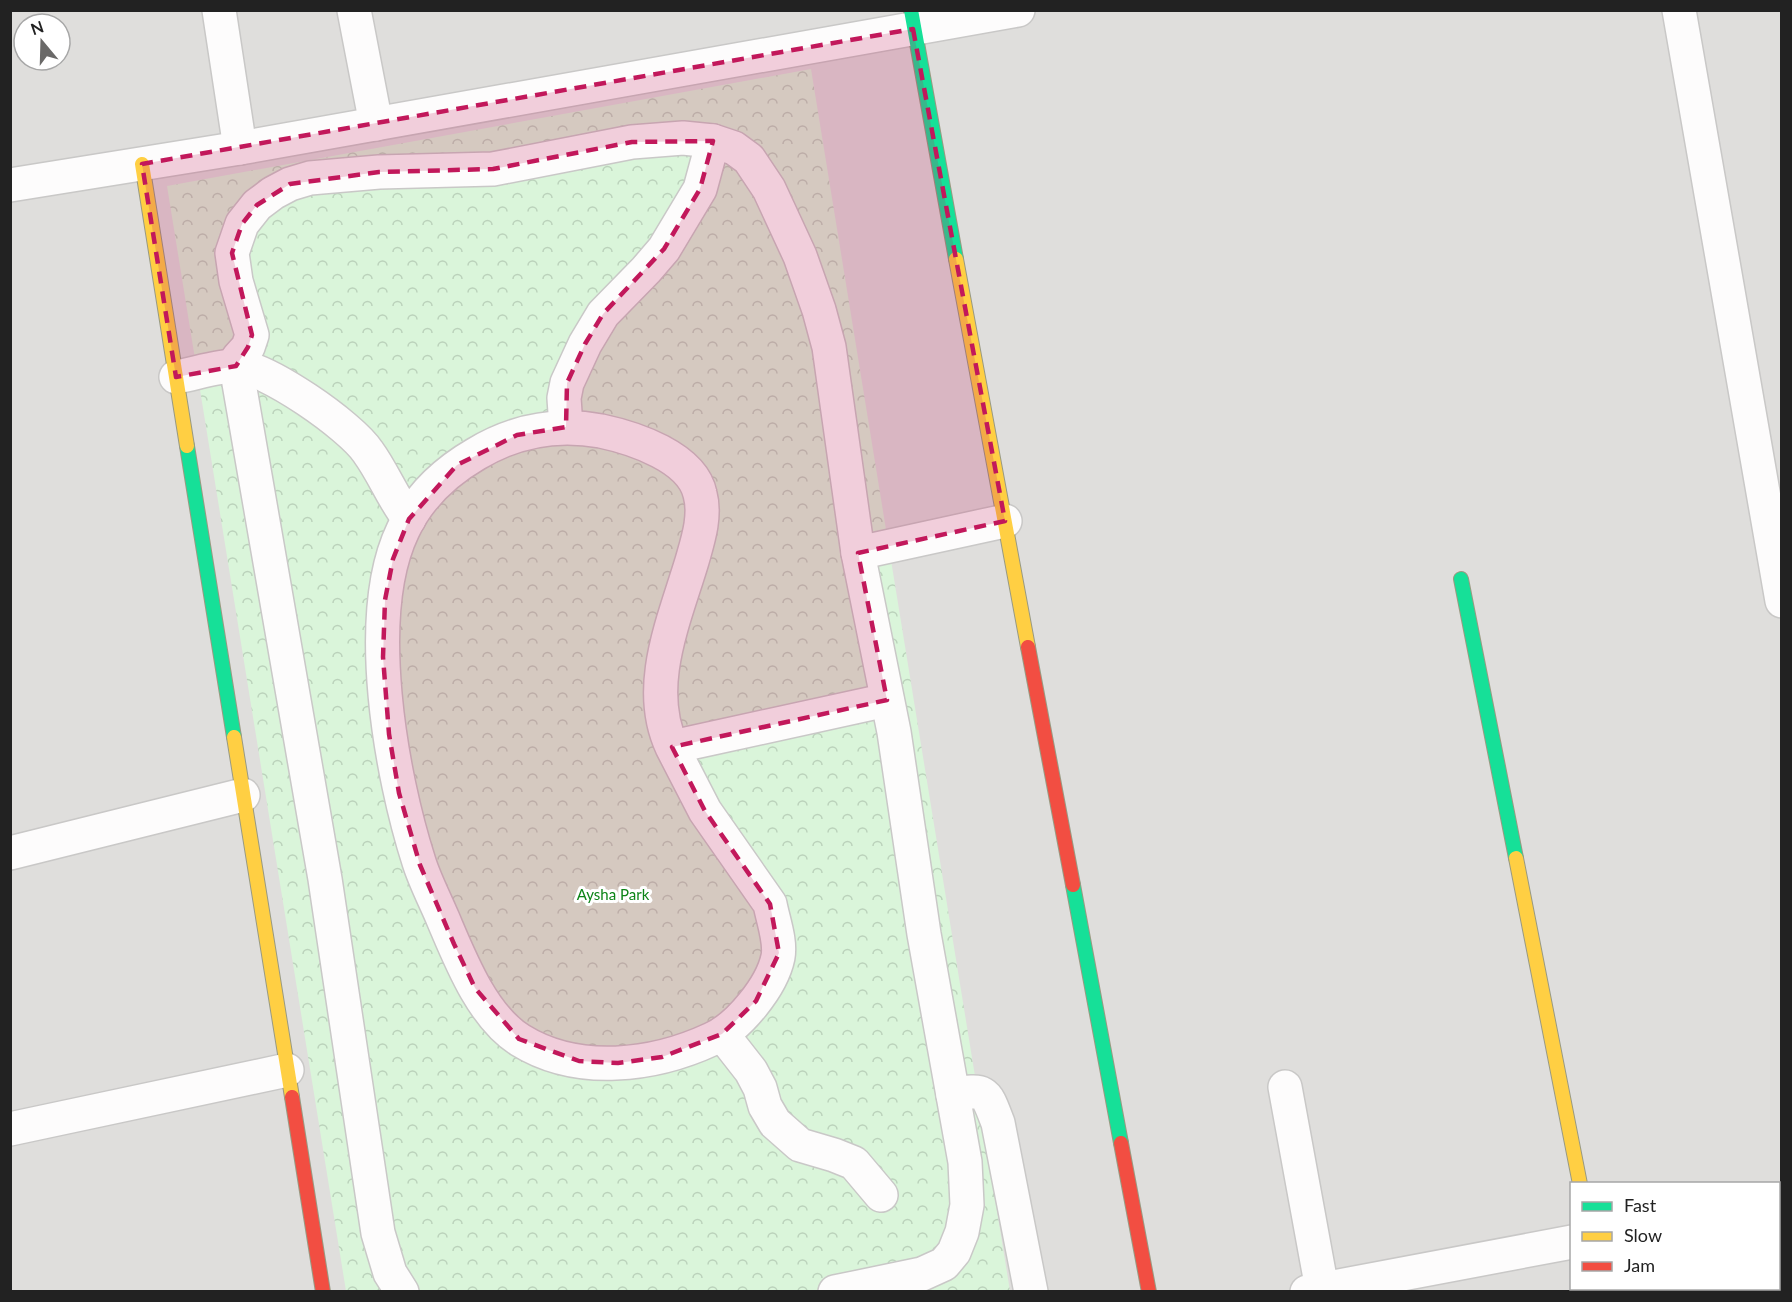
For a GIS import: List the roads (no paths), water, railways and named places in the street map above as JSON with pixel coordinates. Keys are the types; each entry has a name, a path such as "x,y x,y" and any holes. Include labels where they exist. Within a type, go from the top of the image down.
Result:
{"street":[{"path":"219,10 240,148"},
{"path":"354,10 376,124"},
{"path":"10,185 376,124 912,20 1018,10"},
{"path":"1679,10 1776,536 1782,601"},
{"path":"912,20 1149,1292"},
{"path":"402,1292 390,1273 378,1233 325,879 236,366 252,335 236,281 232,253 242,224 257,205 290,184 310,178 379,172 493,169 632,142 683,138 713,141 734,148 749,159 769,189 800,256 819,310 829,347 858,553 894,732 924,934 965,1162 967,1205 962,1232 954,1252 944,1264 922,1274 835,1292"},
{"path":"566,427 564,398 567,383 585,344 603,314 664,249 700,189 713,141"},
{"path":"142,164 323,1292"},
{"path":"176,377 236,366 266,374 338,423 368,450 394,499 409,519"},
{"path":"566,427 603,432 637,441 666,454 689,471 697,483 702,497 702,515 698,539 662,668 661,716 664,730 705,811 770,904 779,953 771,977 756,1001 722,1035 696,1047 662,1057 618,1063 579,1061 549,1053 519,1039 494,1015 475,988 420,865 399,793 389,734 383,657 385,600 393,559 409,519 427,493 457,465 488,447 517,435 566,427"},
{"path":"858,553 1005,521"},
{"path":"1461,579 1580,1182"},
{"path":"672,747 887,700"},
{"path":"10,853 243,795"},
{"path":"722,1035 751,1071 775,1124 800,1145 854,1163 881,1196"},
{"path":"10,1130 287,1070"},
{"path":"1285,1087 1315,1290 1570,1242"},
{"path":"953,1095 976,1090 984,1094 998,1123 1031,1292"}],"park label":[{"name":"Aysha Park","path":"613,894"}]}
